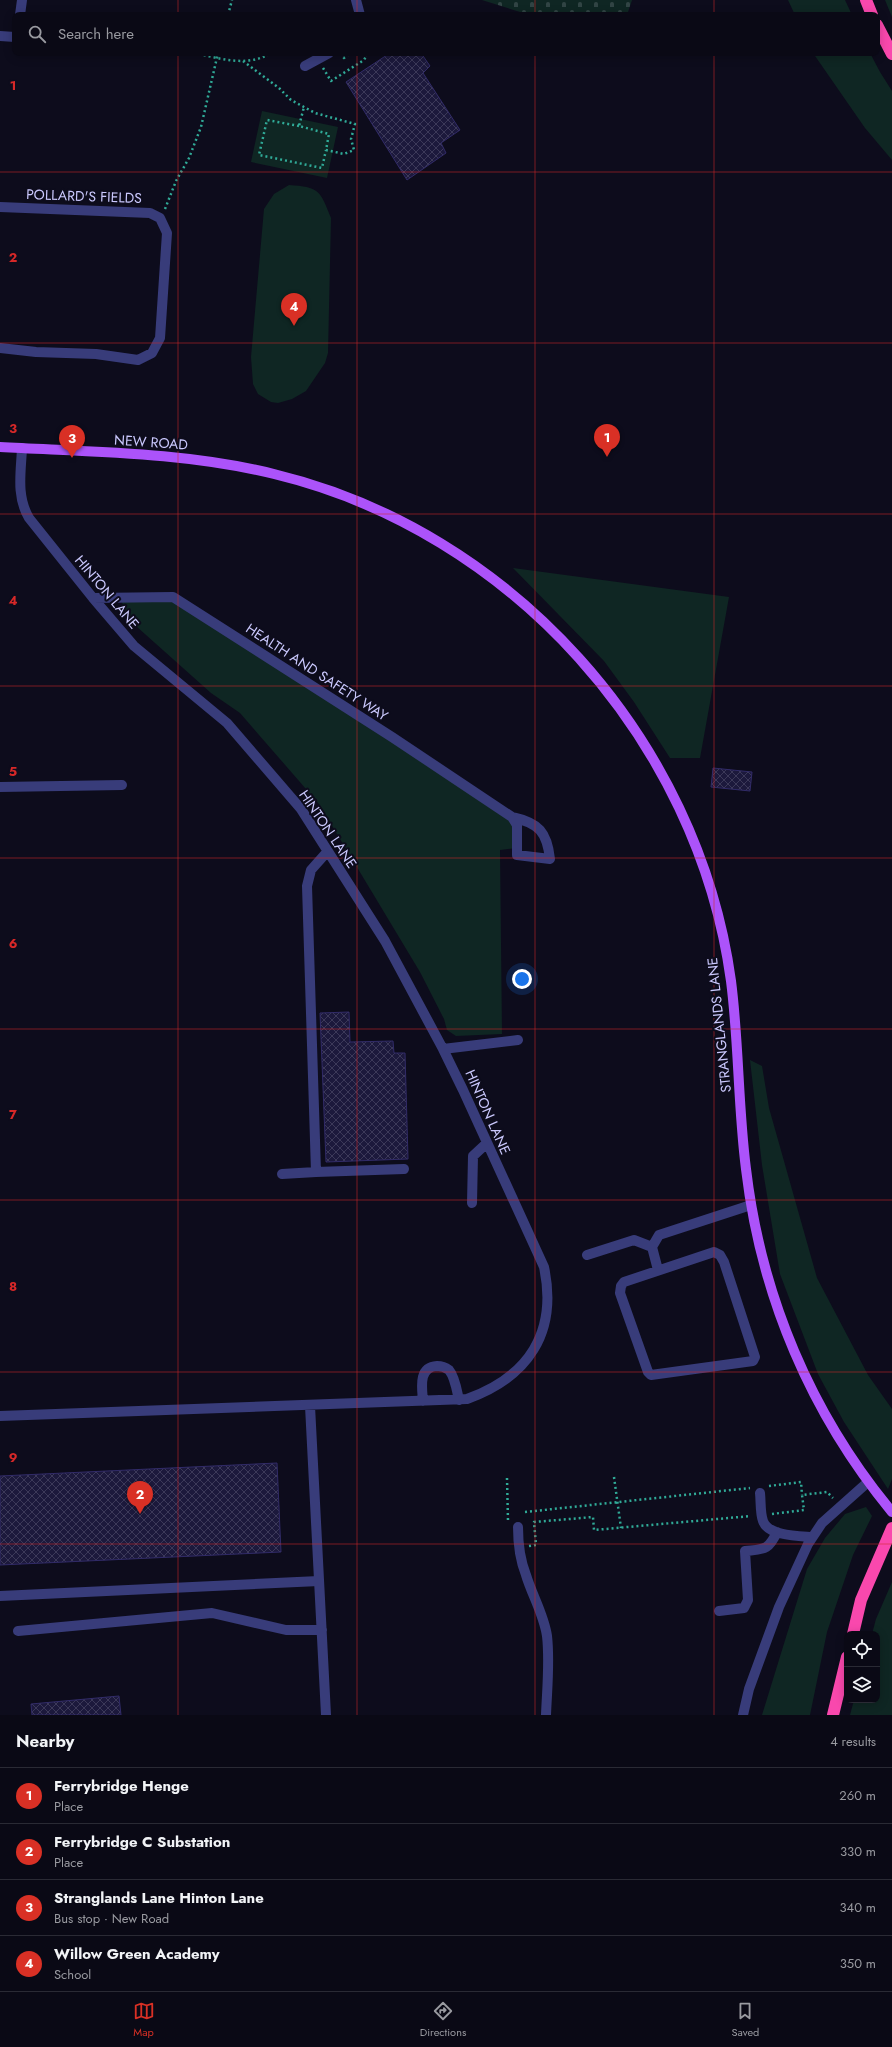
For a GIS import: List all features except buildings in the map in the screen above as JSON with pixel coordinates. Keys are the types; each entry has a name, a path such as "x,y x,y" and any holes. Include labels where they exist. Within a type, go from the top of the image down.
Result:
{"highway":[{"path":"866,0 871,12"},
{"path":"880,31 892,54"},
{"path":"854,1631 861,1600 892,1528"},
{"path":"833,1715 845,1667"}],"main road":[{"path":"0,447 22,448"},
{"name":"NEW ROAD","path":"22,448 192,459 235,465 276,474"},
{"name":"STRANGLANDS LANE","path":"276,474 311,484 378,510 442,543 478,567 529,607 580,658 621,708 645,744 680,808 694,841 706,875 721,930 731,986 742,1134 751,1205 762,1262 772,1296 792,1347 831,1426 868,1482 892,1512"}],"street":[{"path":"20,12 22,0"},
{"path":"356,0 359,12"},
{"path":"0,36 12,37"},
{"path":"305,66 324,56"},
{"name":"POLLARD'S FIELDS","path":"0,207 127,211 150,213 160,218"},
{"path":"0,348 36,352 96,354 138,360 152,353 160,338 167,233 160,218"},
{"name":"HINTON LANE","path":"0,1416 310,1406 459,1400 473,1397 502,1384 519,1370 536,1344 545,1323 547,1282 544,1267 487,1143 442,1049 385,941 301,809 227,723 173,680 134,646 93,598 29,518 23,507 20,496 22,448"},
{"name":"HEALTH AND SAFETY WAY","path":"93,598 173,597 392,737 512,817 526,820 543,832 548,844 550,859 517,854 517,825 512,817"},
{"path":"0,787 122,785"},
{"path":"316,1172 307,886 311,870 327,852"},
{"path":"442,1049 518,1040"},
{"path":"472,1203 473,1156 487,1143"},
{"path":"282,1174 404,1169"},
{"path":"658,1270 652,1247 659,1235 751,1205"},
{"path":"587,1255 634,1240 652,1247"},
{"path":"714,1252 720,1255 724,1262 755,1357 753,1361 651,1375 648,1372 620,1293 620,1286 624,1282 658,1270 709,1253 714,1252"},
{"path":"423,1401 422,1378 425,1371 433,1366 443,1366 449,1370 459,1400"},
{"path":"310,1406 326,1715"},
{"path":"743,1715 749,1689 779,1607 812,1537 822,1523 868,1482"},
{"path":"759,1489 762,1515 766,1527 777,1532 812,1537"},
{"path":"513,1527 525,1574 539,1607 547,1635 546,1715"},
{"path":"719,1611 744,1608 748,1600 745,1551 766,1549 771,1545 777,1532"},
{"path":"0,1596 319,1581"},
{"path":"18,1631 212,1613 286,1630 322,1630"}],"path":[{"path":"229,12 232,0"},
{"path":"208,56 243,61 260,56"},
{"path":"318,59 331,81 364,56"},
{"path":"160,218 201,127 217,58"},
{"path":"243,61 279,88 291,100 315,113 355,124 351,139 354,150 344,154 326,150"},
{"path":"299,126 304,107"},
{"path":"267,120 330,134 326,150 322,168 259,155 267,120"},
{"path":"614,1477 621,1528"},
{"path":"507,1478 513,1527"},
{"path":"518,1546 536,1545 534,1522 593,1517 594,1530 804,1510 801,1482 759,1489 525,1512"},
{"path":"802,1495 827,1492 842,1505"}],"green space":[{"path":"482,0 632,0 628,12 520,12"},
{"path":"788,0 845,0 851,12 794,12"},
{"path":"885,0 892,0 892,17"},
{"path":"815,56 872,56 892,91 892,160 865,128"},
{"path":"262,111 338,127 327,178 251,162"},
{"path":"289,185 307,187 317,192 324,201 331,218 328,353 325,363 306,391 292,399 278,403 271,402 258,394 253,384 251,357 264,209 274,194"},
{"path":"513,568 729,597 700,758 670,758 634,702 604,661"},
{"path":"173,597 512,817 517,848 500,850 502,1034 456,1036 447,1030 444,1019 420,972 319,804 240,713 211,693 127,618 121,599"},
{"path":"750,1060 762,1066 769,1108 817,1278 868,1375 892,1409 892,1479 888,1489 844,1422 818,1374 780,1274 762,1165"},
{"path":"866,1507 872,1516 853,1555 827,1632 810,1715 762,1715 807,1569 825,1538 845,1514"},
{"path":"892,1582 892,1715 850,1715 853,1703 880,1703 880,1631 873,1631 876,1619"}],"place":[{"name":"Willow Green Academy","path":"294,326"},
{"name":"Ferrybridge Henge","path":"607,457"},
{"name":"Stranglands Lane Hinton Lane","path":"72,458"},
{"name":"Ferrybridge C Substation","path":"140,1514"}]}
